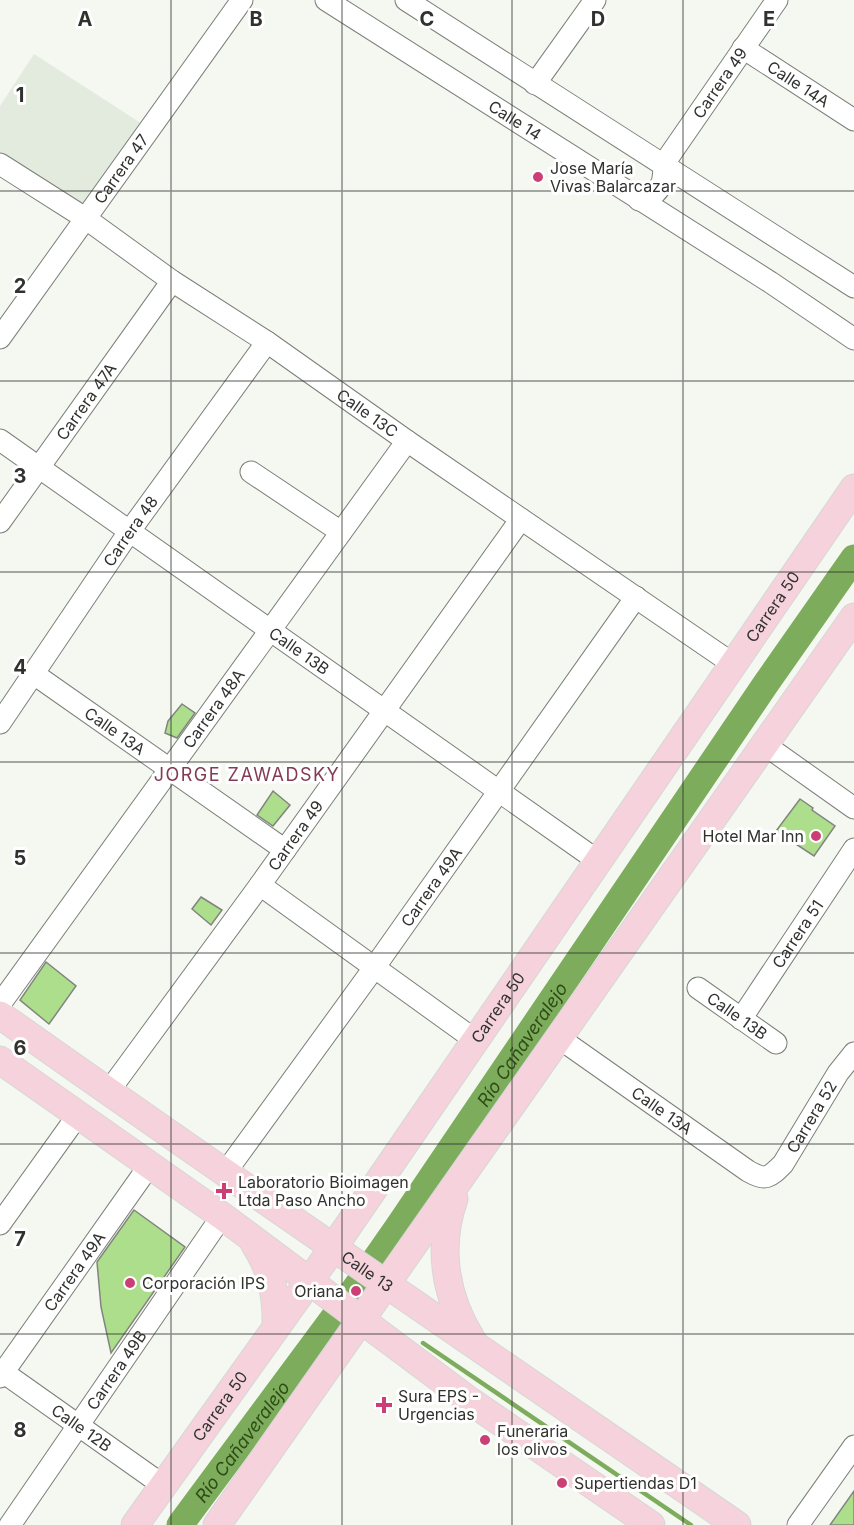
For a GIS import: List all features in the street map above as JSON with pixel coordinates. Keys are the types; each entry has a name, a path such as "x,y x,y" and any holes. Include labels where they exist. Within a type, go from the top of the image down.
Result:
{"main road":[{"name":"Carrera 50","path":"135,1525 276,1327 314,1284 338,1251 360,1208 854,488"},
{"path":"217,1525 332,1361 357,1316 462,1179 854,617"},
{"name":"Calle 13","path":"0,1016 285,1216 475,1343 738,1525"},
{"path":"25,1033 1,1064 222,1216 470,1401 651,1525"},
{"path":"462,1179 447,1223 445,1255 453,1301 475,1343"},
{"path":"285,1216 306,1222 320,1222 340,1218 360,1208"},
{"path":"250,1237 265,1261 271,1279 275,1298 276,1327"},
{"path":"406,1352 396,1335 399,1320 410,1311 425,1310"},
{"path":"332,1361 353,1349 369,1347 406,1352"}],"street":[{"name":"Carrera 47","path":"0,338 242,0"},
{"name":"Calle 14","path":"326,0 770,282 854,339"},
{"path":"535,84 595,0"},
{"name":"Carrera 49","path":"639,200 652,196 662,186 663,165 777,0"},
{"path":"412,2 535,84 854,287"},
{"name":"Calle 14A","path":"743,48 854,120"},
{"name":"Calle 13C","path":"0,164 86,218 172,281 267,342 407,441 733,664"},
{"name":"Carrera 47A","path":"0,522 172,281"},
{"name":"Carrera 48","path":"3,711 34,674 129,532 267,342"},
{"name":"Calle 13B","path":"0,440 598,861"},
{"name":"Carrera 48A","path":"0,1008 407,441"},
{"path":"251,472 341,532"},
{"name":"Carrera 49","path":"111,1094 117,1080 260,885 520,519"},
{"name":"Carrera 49A","path":"228,1176 233,1162 374,968 636,597"},
{"name":"Calle 13A","path":"34,674 285,850"},
{"path":"765,745 854,808"},
{"name":"Carrera 51","path":"741,1018 854,849"},
{"path":"260,885 475,1040"},
{"name":"Calle 13B","path":"698,988 776,1043"},
{"name":"Calle 13A","path":"560,1038 748,1171 757,1176 767,1177"},
{"name":"Carrera 52","path":"767,1177 783,1164 838,1073 854,1053"},
{"path":"0,1224 78,1115"},
{"name":"Carrera 49A","path":"1,1374 149,1166"},
{"name":"Carrera 49B","path":"10,1525 222,1216"},
{"name":"Calle 12B","path":"1,1374 79,1425 164,1486"},
{"path":"798,1525 854,1446"}],"shaded area":[{"path":"34,54 150,129 85,218 0,164 0,106"}],"building":[{"path":"182,704 195,713 177,738 165,733 168,721"},
{"path":"273,791 290,805 273,826 257,815"},
{"path":"800,799 835,826 814,856 776,831"},
{"path":"201,897 222,910 211,925 192,909"},
{"path":"46,962 76,986 49,1024 20,1000"},
{"name":"Corporación IPS","path":"134,1210 185,1247 111,1353 101,1307 97,1262"},
{"path":"854,1491 854,1525 830,1525"}],"waterway":[{"name":"Río Cañaveralejo","path":"180,1525 352,1293 765,685 854,558"},
{"path":"423,1343 691,1525"}],"place":[{"name":"Jose María Vivas Balarcazar","path":"538,177"},
{"name":"Hotel Mar Inn","path":"816,836"},
{"name":"Laboratorio Bioimagen Ltda Paso Ancho","path":"224,1191"},
{"name":"Corporación IPS","path":"130,1283"},
{"name":"Oriana","path":"356,1291"},
{"name":"Sura EPS - Urgencias","path":"384,1405"},
{"name":"Funeraria los olivos","path":"485,1440"},
{"name":"Supertiendas D1","path":"562,1483"}],"district":[{"name":"JORGE ZAWADSKY","path":"247,774"}]}
